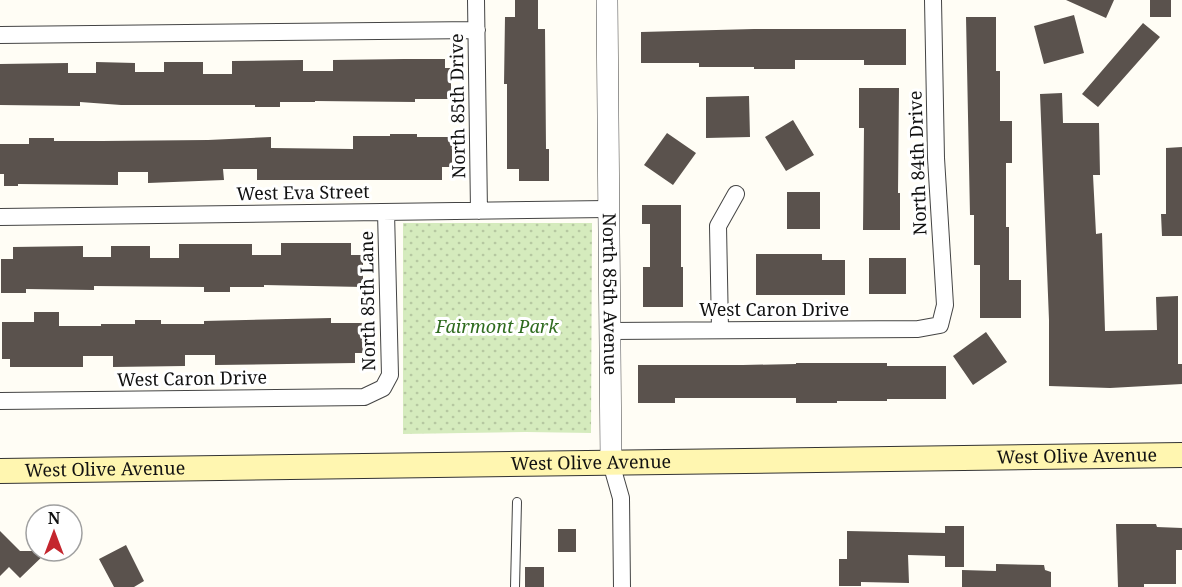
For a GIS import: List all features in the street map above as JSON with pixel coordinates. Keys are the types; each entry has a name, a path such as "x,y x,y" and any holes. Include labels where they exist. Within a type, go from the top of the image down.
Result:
{"main road":[{"name":"West Olive Avenue","path":"0,471 1182,455"}],"street":[{"name":"North 85th Drive","path":"476,0 479,210"},
{"name":"North 85th Avenue","path":"607,0 607,209 611,463 621,498 622,587"},
{"name":"North 84th Drive","path":"933,0 936,158 945,305 940,325"},
{"path":"0,35 477,30"},
{"path":"720,329 718,226 736,194"},
{"name":"West Eva Street","path":"0,217 607,209"},
{"name":"North 85th Lane","path":"383,388 390,375 386,212"},
{"name":"West Caron Drive","path":"609,331 918,328 940,325"},
{"name":"West Caron Drive","path":"0,401 364,397 383,388"}],"lane":[{"path":"515,587 517,502"}],"green space":[{"name":"Fairmont Park","path":"403,223 592,223 591,433 403,434"}],"building":[{"path":"515,0 538,0 538,29 545,29 546,149 549,149 549,181 519,181 519,169 507,169 507,84 504,84 505,17 515,17"},
{"path":"1066,0 1114,0 1106,18"},
{"path":"1150,0 1171,0 1171,17 1150,17"},
{"path":"1074,15 1084,53 1044,64 1034,26"},
{"path":"966,17 996,17 996,71 1000,71 1000,121 1012,121 1012,163 1006,163 1009,280 1021,280 1021,318 980,318 980,265 974,265 974,215 970,215"},
{"path":"1143,23 1160,37 1098,107 1082,94"},
{"path":"906,29 906,65 864,65 864,60 795,60 795,69 754,69 754,67 699,67 699,63 641,63 641,32"},
{"path":"445,59 445,68 451,68 451,99 415,99 415,102 280,102 280,107 121,105 80,102 80,106 0,105 0,64 68,63 68,73 96,73 96,62 135,63 135,72 164,72 164,62 203,62 203,74 232,74 232,61 303,60 303,71 333,71 333,60"},
{"path":"859,88 899,88 900,230 863,230 864,128 859,128"},
{"path":"1062,93 1063,123 1099,123 1100,175 1093,175 1096,234 1102,233 1105,331 1157,330 1156,297 1178,296 1178,364 1182,364 1182,384 1110,388 1049,386 1049,320 1040,94"},
{"path":"749,96 750,137 706,138 706,97"},
{"path":"793,120 814,155 786,171 765,137"},
{"path":"667,133 696,153 673,185 644,165"},
{"path":"390,134 452,137 452,167 442,167 442,180 257,180 257,169 223,169 224,180 148,183 148,172 118,172 118,185 18,184 18,186 4,186 4,174 0,174 0,144 29,144 29,138 54,138 54,141 102,141 271,137 271,148 353,149 353,136 390,136"},
{"path":"1182,147 1182,236 1162,236 1161,214 1166,214 1166,148"},
{"path":"787,192 820,192 820,229 787,229"},
{"path":"642,205 681,205 683,307 643,307 643,267 650,267 650,224 642,224"},
{"path":"281,243 351,243 351,255 363,255 363,287 264,285 264,287 230,287 230,292 204,292 204,287 94,286 94,290 26,289 26,293 1,293 1,259 13,259 13,247 83,246 83,257 111,257 111,246 150,246 150,258 179,258 179,244 252,244 252,255 281,255"},
{"path":"756,254 822,254 822,260 845,260 845,295 756,295"},
{"path":"869,258 906,258 906,294 869,294"},
{"path":"34,312 59,312 59,326 135,324 135,320 161,320 161,324 204,324 204,321 331,318 331,323 364,323 364,353 355,353 355,363 215,365 215,355 185,355 185,366 113,367 113,356 83,356 83,367 10,367 10,359 2,359 2,322 34,322"},
{"path":"986,332 1007,362 973,385 953,356"},
{"path":"887,363 887,366 946,366 946,399 796,403 796,398 675,398 675,403 638,403 638,365"},
{"path":"1116,524 1156,524 1157,527 1182,528 1182,550 1176,550 1176,584 1118,587"},
{"path":"945,526 964,526 964,567 945,567 945,556 908,555 909,583 861,582 861,586 839,586 839,559 847,559 847,531 945,533"},
{"path":"558,529 576,529 576,552 558,552"},
{"path":"0,531 20,551 24,551 24,563 36,563 20,578 9,567 0,576"},
{"path":"126,545 144,581 134,587 114,587 99,559"},
{"path":"996,564 1044,565 1045,570 1051,572 1051,587 962,587 962,570 996,571"},
{"path":"525,567 544,567 544,587 525,587"}]}
